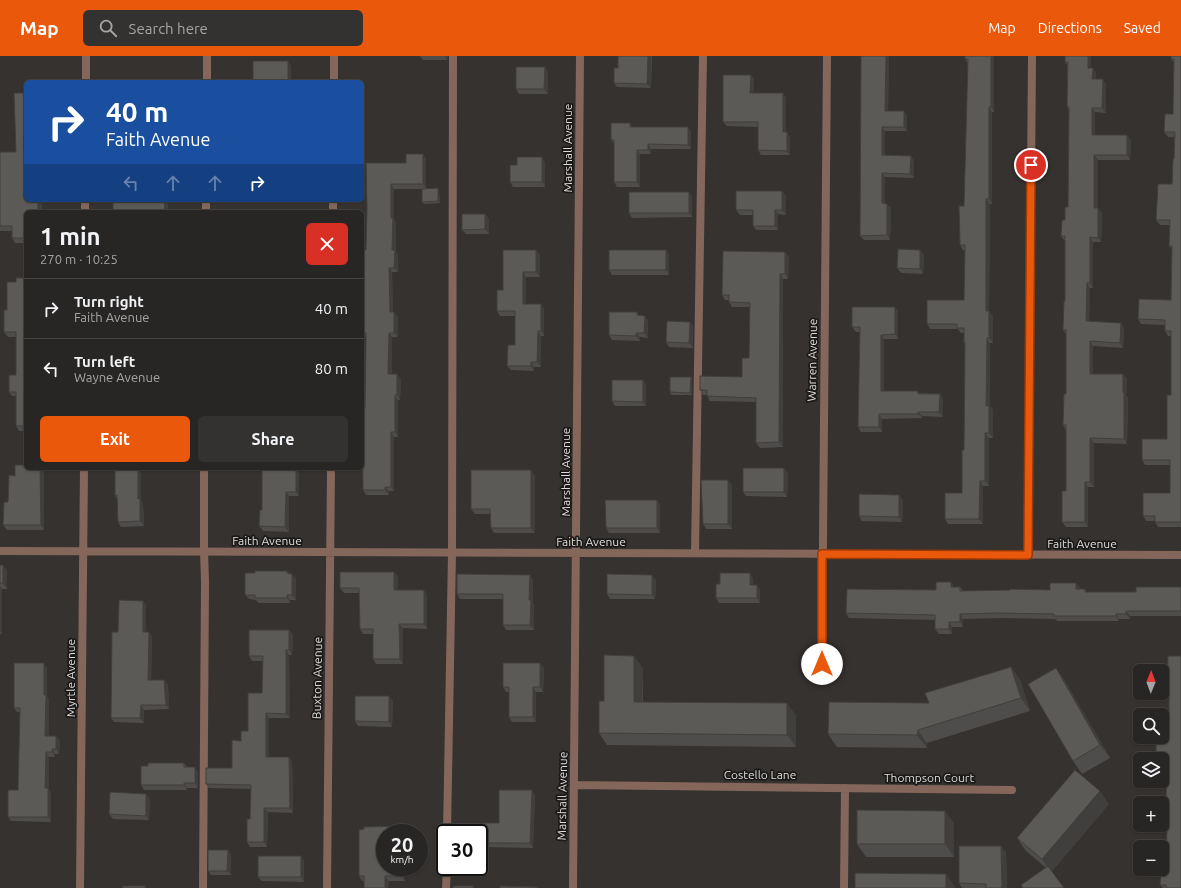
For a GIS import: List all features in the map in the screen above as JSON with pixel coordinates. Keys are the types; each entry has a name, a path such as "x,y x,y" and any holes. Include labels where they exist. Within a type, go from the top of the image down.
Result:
{"street":[{"path":"86,56 86,80"},
{"path":"207,56 207,80"},
{"path":"334,56 334,80"},
{"path":"447,824 452,553 453,56"},
{"name":"Marshall Avenue","path":"573,888 580,56"},
{"path":"695,553 703,56"},
{"name":"Warren Avenue","path":"822,664 827,56"},
{"path":"1028,555 1032,56"},
{"name":"Myrtle Avenue","path":"80,888 84,470"},
{"path":"202,888 205,588 204,470"},
{"name":"Buxton Avenue","path":"327,888 331,470"},
{"name":"Faith Avenue","path":"0,551 1181,555"},
{"name":"Costello Lane","path":"574,785 845,788"},
{"path":"844,888 845,788"},
{"name":"Thompson Court","path":"845,788 1012,790"},
{"path":"446,888 447,876"}],"building":[{"path":"618,56 648,56 647,84 614,83 614,68 618,68"},
{"path":"861,56 886,56 885,111 904,111 904,127 882,127 882,155 911,156 910,174 882,173 882,203 887,204 887,235 860,236"},
{"path":"965,56 991,56 991,107 989,107 989,199 986,199 986,311 989,311 989,338 987,338 986,406 989,406 989,433 985,433 985,481 980,481 979,519 945,519 945,493 962,493 962,450 964,450 964,328 957,328 957,324 927,324 927,300 964,300 965,245 960,245 959,206 964,206 968,59 965,59"},
{"path":"1065,56 1088,56 1088,68 1093,68 1092,79 1103,79 1102,108 1092,108 1092,135 1127,135 1127,155 1094,155 1094,208 1098,208 1098,238 1090,237 1090,283 1087,283 1086,321 1121,323 1120,343 1090,341 1090,374 1123,374 1124,439 1090,438 1090,482 1085,482 1085,522 1062,522 1062,491 1066,491 1066,425 1063,425 1064,394 1066,394 1066,330 1063,330 1065,301 1065,236 1061,236 1062,220 1065,220 1065,207 1068,207 1069,107 1067,107 1068,62 1065,62"},
{"path":"1171,56 1181,56 1181,522 1155,522 1155,516 1143,516 1143,493 1170,493 1170,460 1142,460 1142,439 1167,439 1167,395 1171,395 1171,331 1165,331 1165,320 1138,319 1139,299 1171,300 1172,246 1169,246 1170,220 1156,220 1158,184 1172,184 1175,132 1164,132 1165,114 1173,114 1174,59 1171,59"},
{"path":"253,61 288,61 288,80 253,80"},
{"path":"516,67 545,67 544,89 516,89"},
{"path":"723,75 751,75 750,93 783,93 783,132 787,132 787,151 758,150 758,122 723,122"},
{"path":"14,93 24,93 24,202 38,202 38,210 24,210 24,238 12,238 12,226 0,226 0,152 16,152"},
{"path":"611,123 630,123 630,127 688,127 688,145 648,144 648,150 637,150 637,182 614,182 614,140 611,140"},
{"path":"406,154 423,154 423,184 391,184 391,218 393,218 392,250 395,250 394,268 389,268 390,312 394,312 394,333 389,333 388,374 397,374 397,395 395,395 395,432 391,432 391,487 385,487 385,490 363,490 366,333 364,333 364,250 366,250 367,209 366,163 406,163"},
{"path":"517,157 542,157 542,182 510,182 510,165 517,165"},
{"path":"438,188 438,201 422,202 422,189"},
{"path":"736,191 782,191 782,210 775,210 775,226 753,226 753,210 736,210"},
{"path":"629,192 689,192 689,213 629,213"},
{"path":"113,202 165,202 164,210 113,210"},
{"path":"462,214 485,214 485,229 462,230"},
{"path":"898,249 920,250 920,269 897,268"},
{"path":"503,250 536,250 536,272 523,272 523,304 541,304 541,331 538,331 537,362 531,362 531,366 507,366 508,345 515,345 515,311 497,311 497,290 503,290"},
{"path":"609,250 666,250 666,270 609,270"},
{"path":"723,251 785,252 785,274 780,274 779,442 756,443 756,398 707,396 707,390 700,390 700,376 742,377 742,358 749,358 750,303 729,302 729,295 722,295"},
{"path":"16,278 24,278 24,426 16,426 16,392 9,392 9,375 16,375 16,332 4,332 4,310 7,310 7,282 16,282"},
{"path":"852,307 895,307 895,334 881,335 881,391 918,391 918,394 940,394 939,412 918,412 918,414 879,414 879,427 858,427 860,327 852,327"},
{"path":"609,312 637,312 637,315 645,316 644,333 636,333 636,336 609,335"},
{"path":"667,321 690,322 689,343 666,342"},
{"path":"670,377 691,377 690,393 670,392"},
{"path":"612,380 643,380 643,402 612,401"},
{"path":"15,465 24,465 24,470 40,470 41,525 3,525 4,502 8,502 9,475 15,476"},
{"path":"743,468 784,468 784,492 743,492"},
{"path":"115,470 138,470 140,521 118,522 117,495 115,496"},
{"path":"262,470 296,470 296,492 286,492 285,527 259,526 260,510 262,510"},
{"path":"471,470 531,470 531,528 491,528 490,509 471,509"},
{"path":"701,480 728,480 728,524 703,524"},
{"path":"859,494 899,495 899,517 859,516"},
{"path":"605,500 657,500 657,528 606,528"},
{"path":"0,565 3,565 3,583 0,583"},
{"path":"255,571 287,571 287,573 292,574 292,595 287,595 287,598 255,598 255,595 245,595 245,573 255,573"},
{"path":"340,572 394,572 394,590 424,590 424,624 399,624 400,659 373,659 373,629 360,629 359,588 340,588"},
{"path":"720,573 750,573 750,585 757,585 757,598 716,598 716,584 720,584"},
{"path":"457,574 530,575 530,625 503,625 503,594 457,594"},
{"path":"607,574 652,575 652,595 607,594"},
{"path":"936,582 951,582 951,587 960,587 960,591 1010,589 1050,590 1050,583 1076,583 1076,589 1085,589 1085,592 1136,592 1136,587 1181,587 1181,611 1126,611 1126,614 1116,614 1116,616 1054,616 1054,614 997,613 960,614 960,622 949,622 949,629 935,629 935,615 846,613 847,589 936,590"},
{"path":"119,600 143,601 143,632 149,632 148,680 164,680 166,705 141,705 140,718 111,718 112,632 118,632"},
{"path":"249,630 289,630 289,650 286,650 286,714 266,713 266,757 289,757 290,808 264,808 264,842 247,842 247,819 250,819 251,785 206,784 206,768 232,768 232,740 241,741 241,731 248,731 248,693 262,693 263,656 249,656"},
{"path":"604,655 634,656 634,702 787,703 787,735 599,733 599,701 604,701"},
{"path":"1168,656 1181,656 1181,888 1167,888 1166,885 1160,885 1161,876 1169,876 1169,840 1167,840 1167,832 1169,832 1169,796 1166,796 1166,788 1169,788 1169,752 1156,752 1156,744 1169,744 1169,664 1168,664"},
{"path":"14,663 44,663 44,695 46,695 45,736 56,736 56,749 52,749 52,752 46,752 45,788 48,788 48,817 8,817 8,790 18,790 20,708 14,708"},
{"path":"503,663 540,663 540,687 533,687 533,717 509,717 509,687 503,687"},
{"path":"1011,667 1021,698 918,730 917,735 828,734 829,702 929,703 925,693"},
{"path":"1056,668 1100,745 1073,761 1028,684"},
{"path":"355,696 389,696 389,722 355,721"},
{"path":"148,763 184,763 184,767 195,767 195,783 184,783 184,785 141,785 141,766 148,766"},
{"path":"1075,770 1100,791 1042,859 1017,838"},
{"path":"499,790 532,790 530,843 488,843 488,824 483,823 499,823"},
{"path":"110,792 146,794 146,816 109,814"},
{"path":"857,810 945,811 945,844 857,844"},
{"path":"364,827 376,827 376,876 385,876 385,888 364,888 364,876 359,876 359,830 364,829"},
{"path":"959,846 1001,846 1002,888 986,888 986,884 959,883"},
{"path":"208,850 228,850 227,871 208,871"},
{"path":"258,856 301,856 301,877 258,877"},
{"path":"1048,866 1064,888 1023,888 1021,885"},
{"path":"855,873 946,874 946,888 855,888"},
{"path":"123,886 145,886 145,888 122,888"},
{"path":"453,886 473,886 473,888 453,888"},
{"path":"500,886 537,887 537,888 500,888"}],"route":[{"path":"822,664 822,554 1028,555 1031,165"}]}
